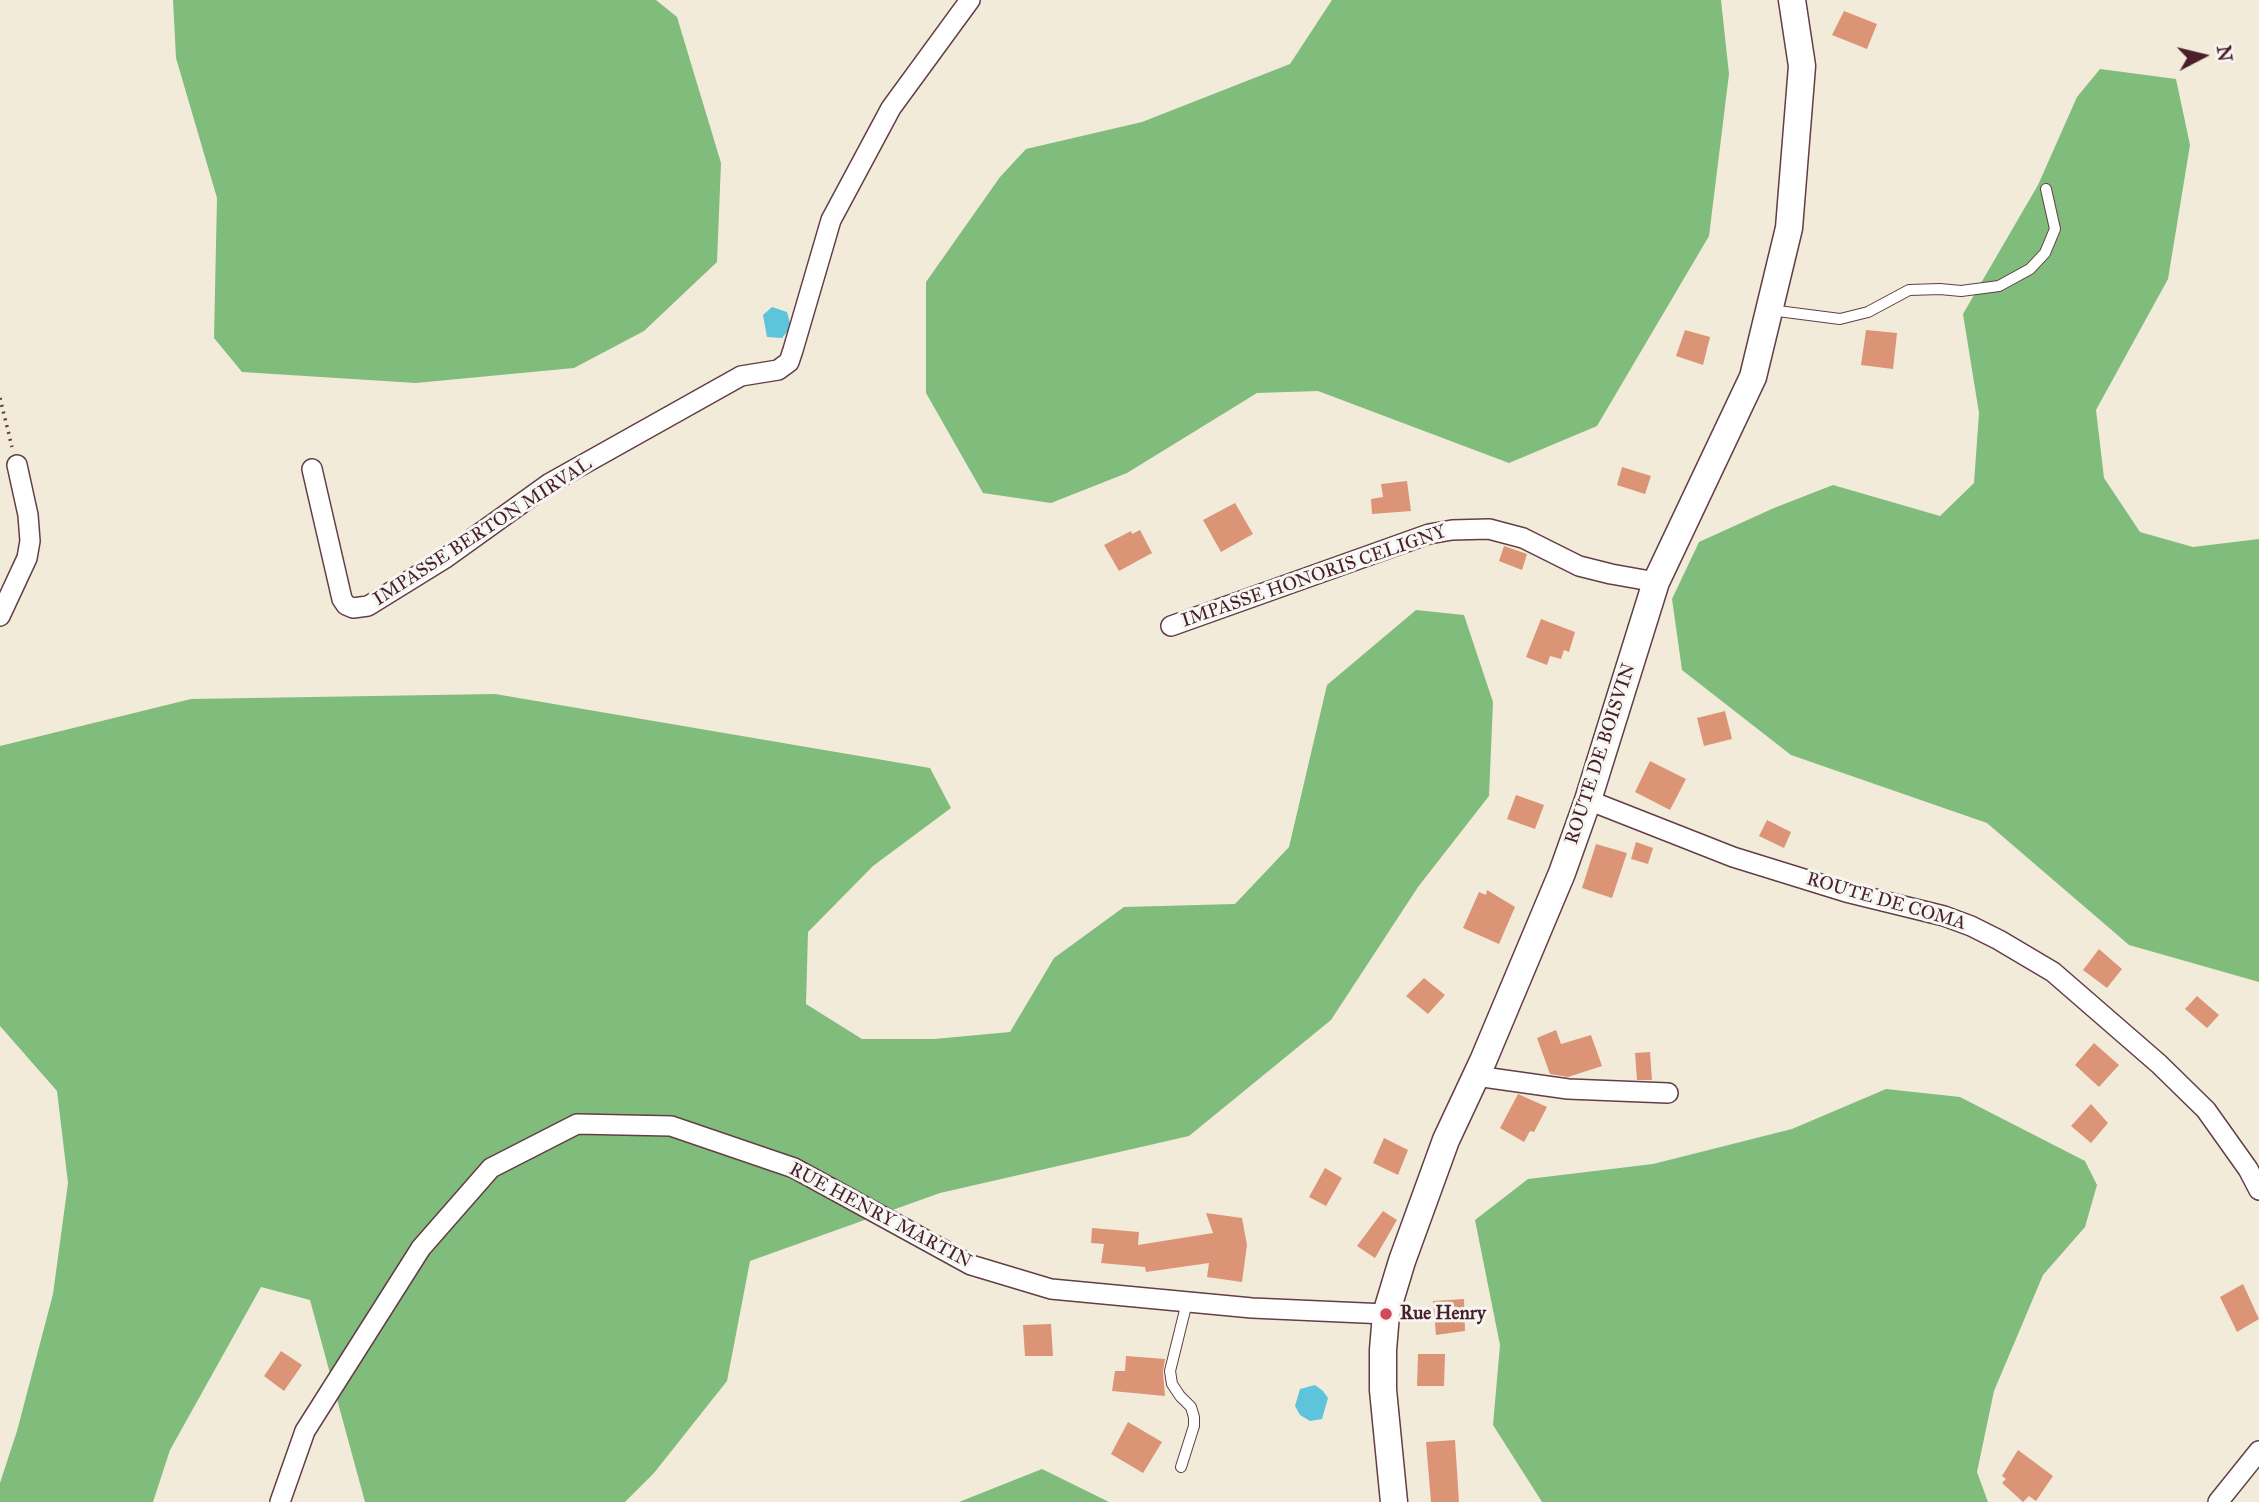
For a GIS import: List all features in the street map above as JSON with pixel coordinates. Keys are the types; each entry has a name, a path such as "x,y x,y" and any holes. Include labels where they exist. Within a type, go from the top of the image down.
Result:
{"main road":[{"name":"ROUTE DE BOISVIN","path":"1394,1502 1382,1390 1386,1314 1402,1261 1447,1140 1562,873 1588,800 1656,582 1753,377 1789,228 1802,66 1792,0"}],"street":[{"name":"IMPASSE BERTON MIRVAL","path":"312,469 342,598 346,605 354,608 368,606 444,559 550,483 741,376 778,370 789,362 831,220 891,108 970,0"},
{"path":"0,616 27,558 30,541 28,515 17,465"},
{"name":"IMPASSE HONORIS CELIGNY","path":"1171,626 1429,534 1452,530 1489,529 1523,538 1579,566 1656,582"},
{"name":"ROUTE DE COMA","path":"1588,800 1733,857 1846,892 1944,916 1999,940 2053,972 2159,1064 2206,1110 2248,1169 2259,1190"},
{"path":"1476,1076 1568,1089 1668,1093"},
{"name":"RUE HENRY MARTIN","path":"280,1502 305,1431 421,1248 491,1168 577,1124 671,1126 794,1168 971,1265 1051,1289 1252,1308 1386,1314"},
{"path":"2218,1502 2259,1451"}],"lane":[{"path":"1769,310 1840,320 1868,312 1909,290 1961,291 1999,286 2030,269 2045,253 2054,229 2046,189"},
{"path":"1181,1467 1194,1426 1194,1417 1191,1407 1172,1384 1170,1371 1187,1302"}],"path":[{"path":"0,398 17,465"}],"green space":[{"path":"173,0 656,0 677,17 721,163 717,262 644,331 574,368 416,383 242,372 214,338 217,198 176,58"},
{"path":"1332,0 1721,0 1729,74 1709,236 1597,426 1509,463 1318,391 1257,393 1127,473 1051,503 983,493 926,393 926,282 1000,177 1026,149 1142,122 1290,64"},
{"path":"2100,69 2176,79 2190,145 2168,279 2096,410 2104,478 2140,532 2193,547 2259,539 2259,982 2129,945 1987,823 1791,755 1682,670 1672,599 1699,542 1833,485 1940,516 1974,483 1979,413 1963,314 2038,185 2077,97"},
{"path":"1416,610 1464,615 1493,702 1489,796 1418,887 1331,1020 1189,1136 940,1193 750,1261 727,1381 654,1473 625,1502 365,1502 310,1300 261,1287 170,1450 153,1502 0,1502 0,1483 17,1431 53,1294 68,1183 57,1091 0,1026 0,746 191,699 495,694 930,768 951,808 873,866 808,932 806,1004 862,1039 934,1039 1010,1032 1054,958 1124,907 1235,904 1289,847 1327,685"},
{"path":"1886,1089 1960,1097 2085,1161 2097,1185 2085,1227 2043,1275 1994,1391 1977,1472 1988,1502 1542,1502 1493,1425 1500,1345 1475,1220 1528,1179 1653,1164 1792,1129"},
{"path":"1042,1469 1109,1502 959,1502"}],"water":[{"path":"772,307 787,312 791,327 782,338 767,337 763,315"},
{"path":"1315,1385 1328,1398 1322,1419 1310,1421 1300,1415 1295,1406 1300,1389"}],"building":[{"path":"1844,11 1877,24 1867,49 1832,35"},
{"path":"1685,330 1710,337 1703,365 1676,356"},
{"path":"1866,330 1897,333 1893,369 1861,365"},
{"path":"1622,467 1651,476 1645,494 1617,485"},
{"path":"1407,481 1411,511 1372,514 1371,499 1383,497 1381,484"},
{"path":"1235,503 1253,534 1221,552 1203,520"},
{"path":"1140,530 1152,553 1119,571 1104,545 1131,531 1132,534"},
{"path":"1504,546 1527,554 1522,570 1499,561"},
{"path":"1541,619 1575,632 1569,652 1564,650 1561,659 1550,656 1547,665 1526,657"},
{"path":"1725,711 1732,739 1704,746 1697,718"},
{"path":"1650,761 1686,779 1670,810 1635,792"},
{"path":"1516,795 1544,805 1535,829 1507,819"},
{"path":"1767,820 1791,832 1784,848 1759,836"},
{"path":"1636,842 1653,848 1648,864 1631,859"},
{"path":"1596,844 1627,853 1612,898 1582,888"},
{"path":"1487,890 1515,907 1499,944 1463,928 1479,892 1486,895"},
{"path":"2099,949 2122,969 2107,988 2083,970"},
{"path":"1424,978 1445,995 1428,1014 1406,996"},
{"path":"2197,996 2219,1015 2207,1028 2185,1009"},
{"path":"1556,1030 1561,1044 1591,1035 1602,1066 1568,1077 1550,1074 1537,1038"},
{"path":"2094,1043 2119,1065 2099,1087 2075,1065"},
{"path":"1650,1052 1652,1080 1637,1080 1635,1053"},
{"path":"1518,1094 1547,1107 1534,1132 1530,1131 1524,1142 1500,1128"},
{"path":"2091,1104 2108,1123 2091,1143 2071,1126"},
{"path":"1384,1138 1408,1150 1398,1175 1373,1163"},
{"path":"1325,1168 1342,1178 1326,1206 1309,1197"},
{"path":"1383,1211 1397,1220 1375,1258 1357,1246"},
{"path":"1206,1213 1242,1218 1247,1245 1242,1282 1207,1277 1209,1263 1146,1272 1145,1267 1101,1263 1104,1244 1091,1243 1092,1228 1139,1232 1138,1245 1213,1233"},
{"path":"2243,1284 2259,1319 2237,1332 2220,1297"},
{"path":"1464,1299 1465,1331 1436,1335 1433,1301"},
{"path":"1051,1324 1053,1356 1025,1356 1023,1325"},
{"path":"281,1351 302,1365 284,1391 264,1376"},
{"path":"1418,1354 1445,1354 1444,1386 1417,1386"},
{"path":"1126,1356 1165,1359 1165,1396 1112,1391 1115,1371 1125,1371"},
{"path":"1128,1422 1162,1442 1143,1473 1111,1454"},
{"path":"1455,1440 1459,1502 1431,1502 1426,1442"},
{"path":"2018,1450 2053,1476 2036,1501 2029,1496 2023,1502 2002,1483 2006,1479 2002,1476"}],"place":[{"name":"Rue Henry","path":"1386,1314"}]}
